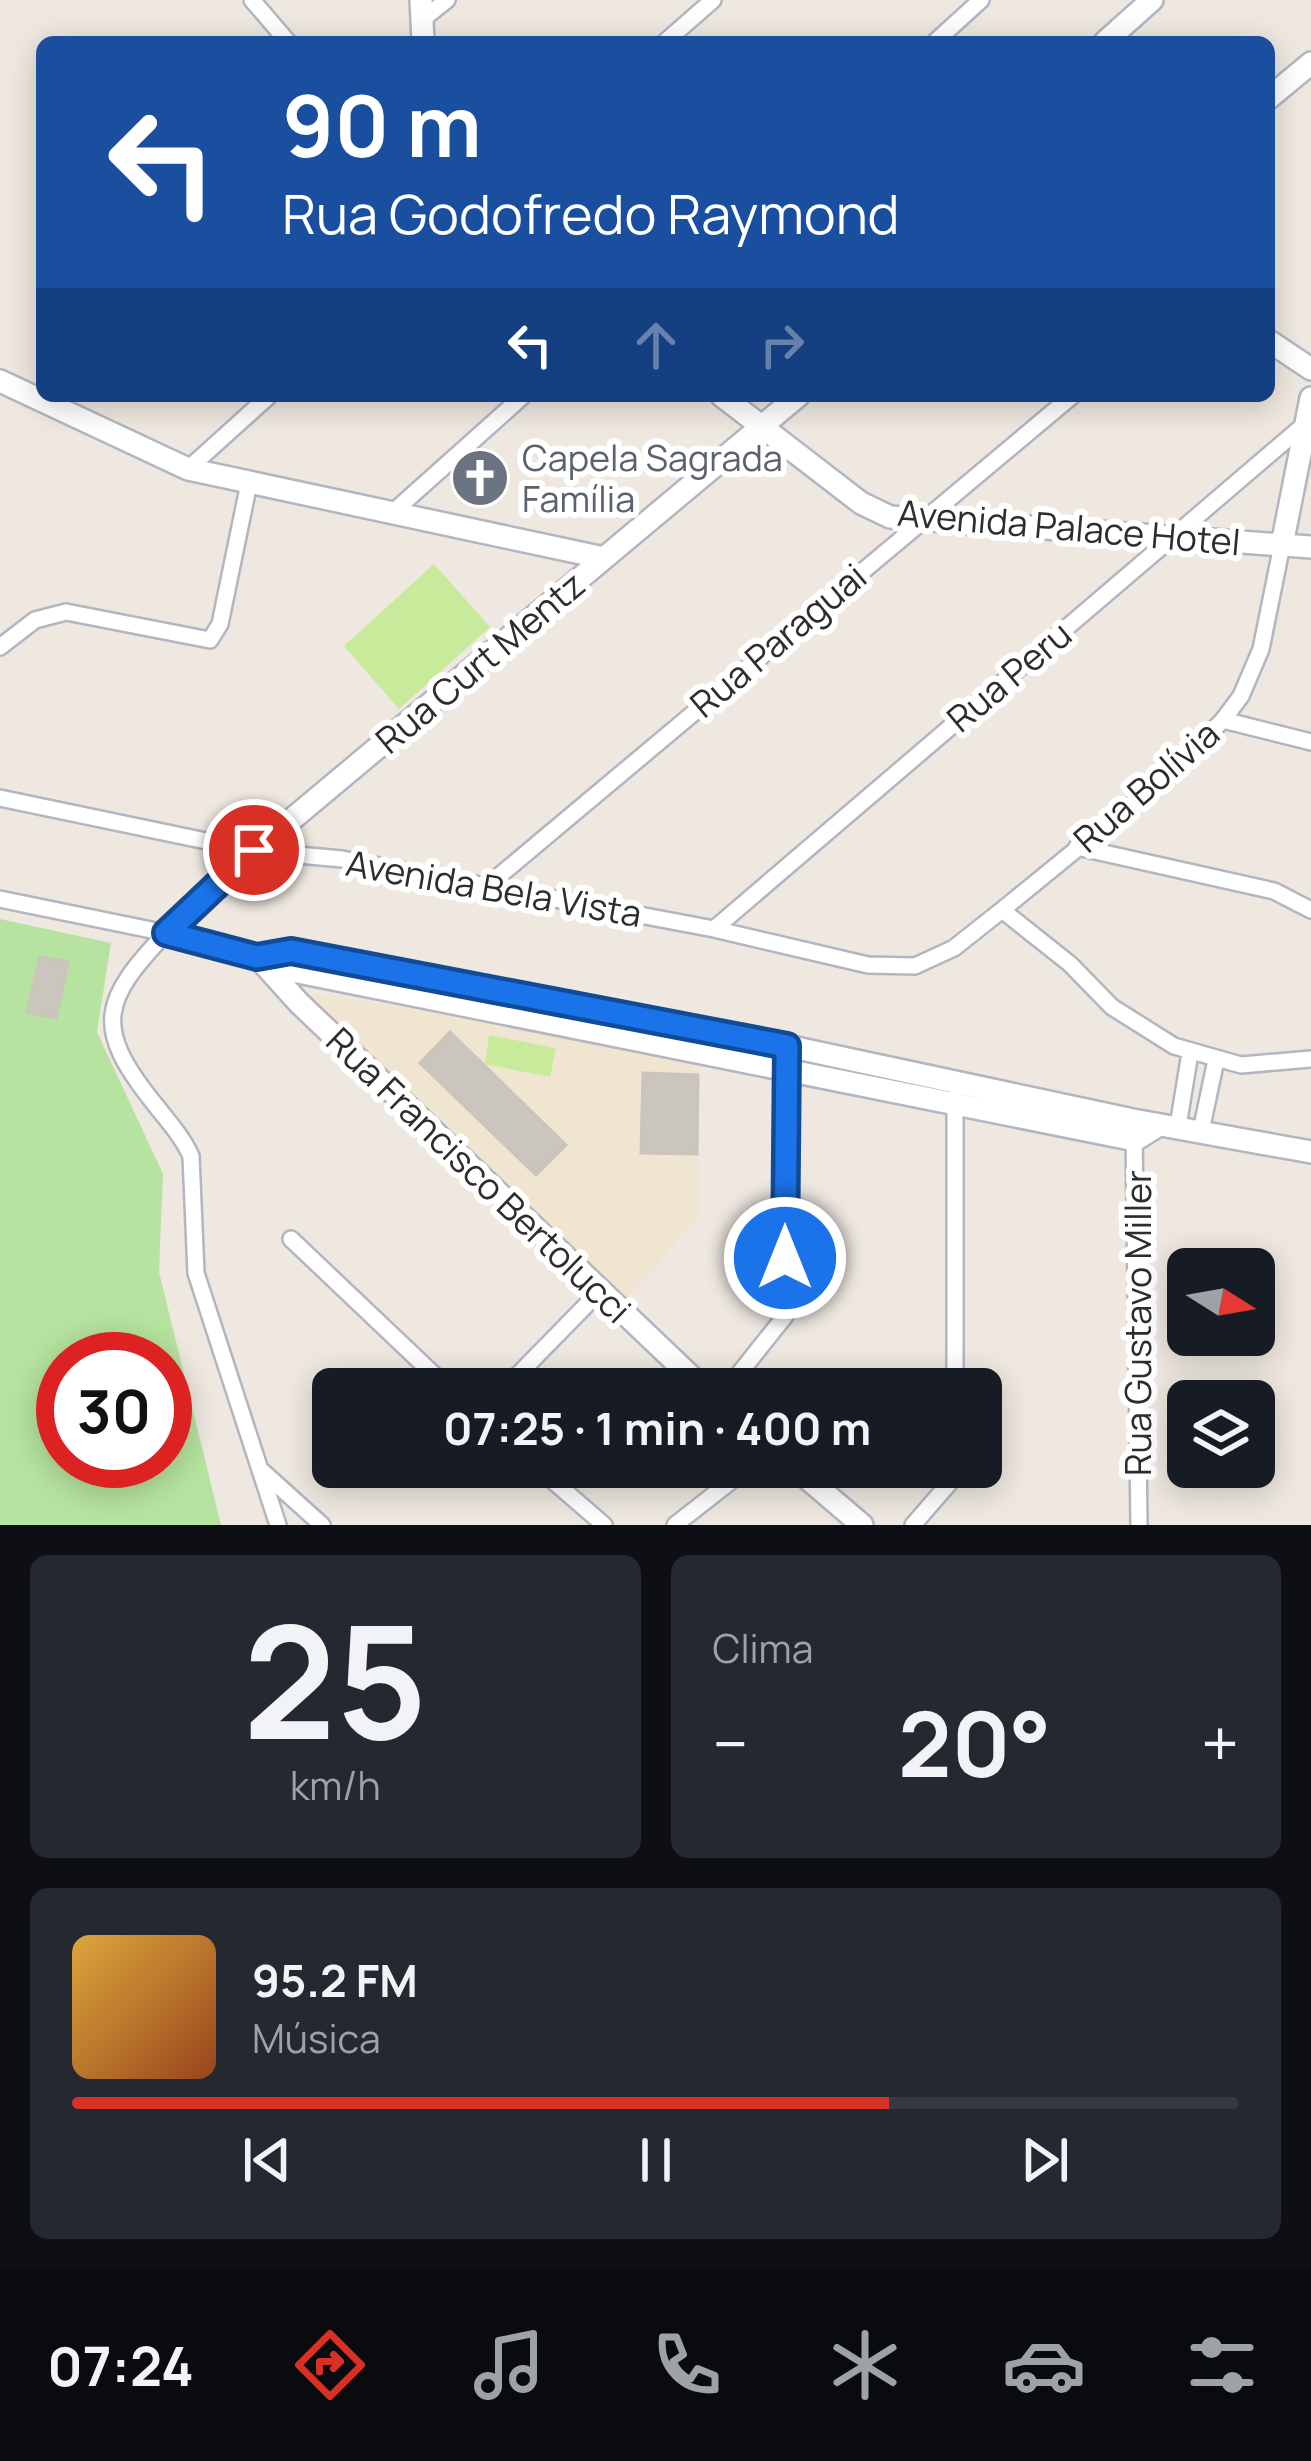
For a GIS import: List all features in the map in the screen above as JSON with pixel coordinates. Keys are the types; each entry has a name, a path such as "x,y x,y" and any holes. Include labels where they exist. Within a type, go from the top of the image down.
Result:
{"street":[{"path":"252,0 284,36"},
{"path":"422,21 447,0"},
{"path":"672,36 713,0"},
{"path":"942,36 981,0"},
{"path":"1111,36 1139,5"},
{"path":"1275,93 1311,63"},
{"path":"1275,344 1311,370"},
{"path":"0,381 36,396"},
{"name":"Rua Bolívia","path":"915,966 954,948 1171,772 1241,696 1261,649 1311,398"},
{"path":"50,402 188,470 604,558"},
{"path":"188,470 262,402"},
{"path":"392,513 516,402"},
{"name":"Avenida Palace Hotel","path":"729,402 861,503 890,517 1311,548"},
{"name":"Rua Curt Mentz","path":"166,933 254,850 791,402"},
{"name":"Rua Paraguai","path":"487,886 1065,402"},
{"name":"Rua Peru","path":"714,929 1305,424"},
{"path":"0,646 35,620 66,612 210,640 220,624 249,483"},
{"path":"1222,720 1311,742"},
{"name":"Avenida Bela Vista","path":"0,798 254,850 342,859 714,929 868,965 915,966"},
{"path":"1077,847 1274,891 1311,910"},
{"path":"0,899 257,957 291,951 1134,1130 1179,1127 1311,1152"},
{"path":"1002,910 1070,964 1112,1007 1190,1053 1270,1066 1311,1059"},
{"path":"166,933 121,984 111,1030 128,1067 191,1156 196,1273 278,1525"},
{"name":"Rua Francisco Bertolucci","path":"257,957 299,1003 682,1368"},
{"path":"1179,1127 1190,1053"},
{"path":"744,1368 785,1316 787,1057"},
{"path":"1179,1127 1216,1060"},
{"path":"955,1094 955,1368"},
{"name":"Rua Gustavo Miller","path":"1134,1130 1138,1525"},
{"path":"291,1239 427,1368"},
{"path":"525,1368 601,1291"},
{"path":"262,1471 322,1525"},
{"path":"561,1488 604,1525"},
{"path":"676,1525 723,1488"},
{"path":"819,1488 862,1525"},
{"path":"913,1525 945,1488"}],"shaded area":[{"path":"311,995 386,1004 699,1061 698,1217 627,1300 310,1000"}],"green space":[{"path":"434,564 490,627 399,709 344,646"},
{"path":"0,919 111,943 97,1032 163,1174 159,1272 174,1332 36,1332 36,1488 192,1488 192,1407 221,1525 0,1525"},
{"path":"489,1035 556,1048 550,1077 485,1064"}],"building":[{"path":"40,957 68,962 56,1018 27,1012"},
{"path":"450,1032 566,1145 536,1175 420,1063"},
{"path":"643,1073 698,1075 697,1154 641,1153"}],"place":[{"name":"Capela Sagrada Família","path":"480,478"}],"route":[{"path":"254,850 166,933 257,957 291,951 787,1046 785,1258"}]}
